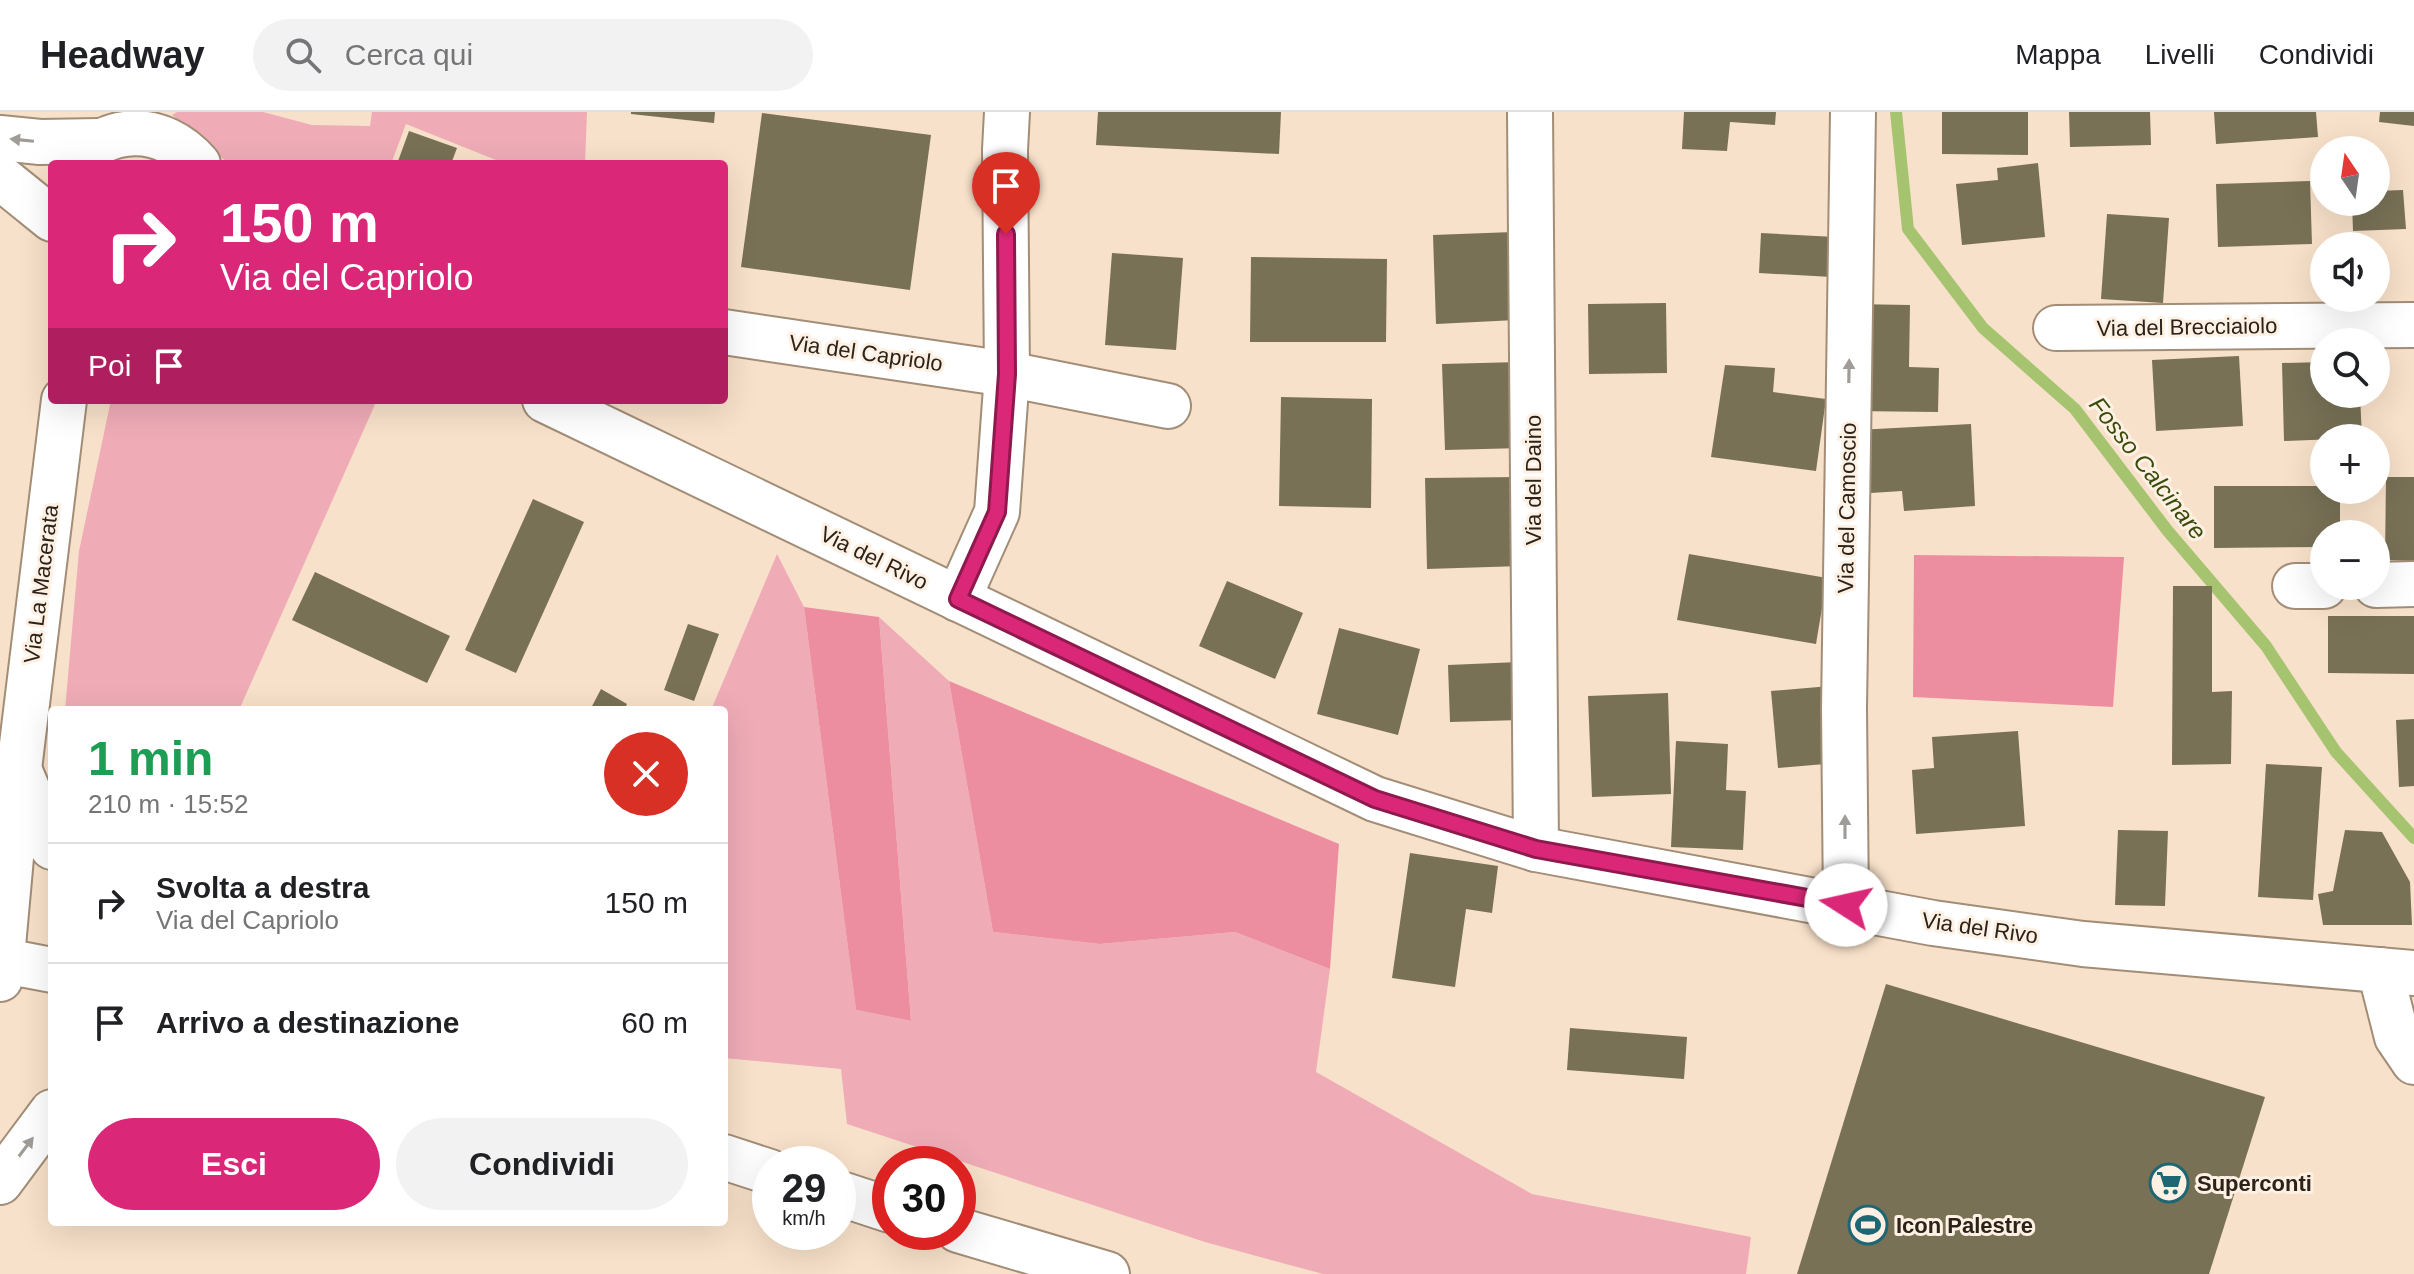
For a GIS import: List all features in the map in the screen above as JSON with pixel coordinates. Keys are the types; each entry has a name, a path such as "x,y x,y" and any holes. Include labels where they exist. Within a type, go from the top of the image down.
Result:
{"street":[{"path":"159,112 193,158"},
{"path":"958,599 997,512 1007,374 1007,112"},
{"name":"Via del Daino","path":"1530,112 1536,849"},
{"name":"Via del Camoscio","path":"1846,905 1844,709 1853,112"},
{"path":"0,138 40,142 146,134 168,140 193,158"},
{"path":"0,177 48,216"},
{"name":"Via del Brecciaiolo","path":"2056,328 2414,325"},
{"name":"Via del Capriolo","path":"728,333 1007,374 1168,406"},
{"name":"Via La Macerata","path":"1,967 9,777 63,404"},
{"name":"Via del Rivo","path":"553,404 1375,799 1536,849 1933,923 2083,944 2397,972"},
{"path":"2390,585 2414,584"},
{"name":"Via La Macerata","path":"9,777 48,840"},
{"path":"1,967 48,970"},
{"path":"2397,972 2397,1037 2414,1062"},
{"path":"0,1182 48,1117"},
{"path":"728,1158 752,1166"},
{"path":"976,1235 1107,1274"}],"shaded area":[{"path":"177,112 263,112 312,125 370,126 372,112 587,112 585,160 496,160 406,124 392,160 224,160 172,115"},
{"path":"110,404 375,404 241,706 65,706 79,551"},
{"path":"777,554 804,607 856,1010 911,1021 879,617 949,681 993,932 1100,944 1235,932 1330,969 1316,1072 1532,1194 1751,1237 1746,1274 1323,1274 1205,1242 976,1167 976,1146 914,1146 847,1124 841,1069 728,1058 728,706 713,706"},
{"path":"1914,555 2124,557 2113,707 1913,697"},
{"path":"804,607 879,617 911,1021 856,1010"},
{"path":"949,681 1339,844 1330,969 1235,932 1100,944 993,932"}],"building":[{"path":"631,112 715,112 714,123"},
{"path":"1098,112 1281,112 1279,154 1096,145"},
{"path":"1684,112 1776,112 1775,125 1730,122 1727,151 1682,149"},
{"path":"1942,112 2028,112 2028,155 1942,154"},
{"path":"2069,112 2150,112 2151,145 2070,147"},
{"path":"2214,112 2316,112 2318,136 2216,144"},
{"path":"2380,112 2414,112 2414,126 2379,122"},
{"path":"762,113 931,135 910,290 741,267"},
{"path":"409,131 457,148 452,160 398,160"},
{"path":"2038,163 2045,237 1962,245 1956,184 1998,180 1997,168"},
{"path":"2310,181 2310,244 2218,247 2216,184"},
{"path":"2390,190 2403,190 2406,229 2353,231 2352,216 2390,216"},
{"path":"2107,214 2169,218 2163,303 2101,299"},
{"path":"1513,232 1516,320 1436,324 1433,235"},
{"path":"1761,233 1835,237 1832,277 1759,273"},
{"path":"1112,253 1183,258 1176,350 1105,345"},
{"path":"1251,257 1387,259 1386,342 1250,342"},
{"path":"1666,303 1667,373 1589,374 1588,304"},
{"path":"1853,304 1910,305 1909,367 1939,368 1938,412 1851,411"},
{"path":"2239,356 2243,426 2156,431 2152,360"},
{"path":"1520,362 1522,448 1445,450 1442,364"},
{"path":"2310,362 2310,408 2361,408 2361,424 2310,424 2310,440 2284,441 2282,363"},
{"path":"1725,365 1775,368 1773,392 1826,399 1816,471 1711,457"},
{"path":"1281,397 1372,399 1371,508 1279,506"},
{"path":"1971,424 1975,506 1904,511 1902,491 1855,494 1857,430"},
{"path":"1519,477 1521,566 1427,569 1425,478"},
{"path":"2390,477 2414,477 2414,561 2390,560 2390,520 2385,520 2386,504 2390,504"},
{"path":"2214,486 2310,486 2310,504 2340,504 2340,520 2310,520 2310,547 2214,548"},
{"path":"533,499 584,522 516,673 465,650"},
{"path":"1689,554 1827,578 1816,644 1677,620"},
{"path":"315,572 450,636 427,683 292,620"},
{"path":"1227,581 1303,613 1275,679 1199,646"},
{"path":"2173,586 2212,586 2212,692 2232,691 2231,764 2172,765"},
{"path":"2328,616 2414,616 2414,674 2328,673"},
{"path":"688,624 719,634 694,701 664,690"},
{"path":"1339,628 1420,649 1398,735 1317,714"},
{"path":"1519,662 1521,720 1450,722 1448,665"},
{"path":"1830,686 1837,763 1778,768 1771,691"},
{"path":"601,689 627,704 626,706 592,706"},
{"path":"1668,693 1671,794 1592,797 1588,696"},
{"path":"2414,719 2414,786 2399,787 2396,720"},
{"path":"2018,731 2025,826 1916,834 1912,770 1934,768 1932,737"},
{"path":"1676,741 1728,744 1726,790 1746,791 1743,850 1671,847"},
{"path":"2266,764 2322,767 2313,900 2258,897"},
{"path":"2118,830 2168,831 2165,906 2115,905"},
{"path":"2345,830 2382,832 2410,882 2412,925 2323,925 2318,894 2333,891"},
{"path":"1410,853 1498,866 1492,913 1466,909 1455,987 1392,978"},
{"path":"1886,984 2265,1097 2209,1274 1797,1274"},
{"path":"1570,1028 1687,1037 1684,1079 1567,1070"}],"waterway":[{"name":"Fosso Calcinare","path":"1896,112 1908,229 1983,328 2075,409 2167,530 2266,646 2336,752 2414,838"}],"place":[{"name":"Superconti","path":"2169,1183"},
{"name":"Icon Palestre","path":"1868,1225"}],"route":[{"path":"1006,234 1007,374 997,512 958,599 1375,799 1536,849 1846,905"}]}
